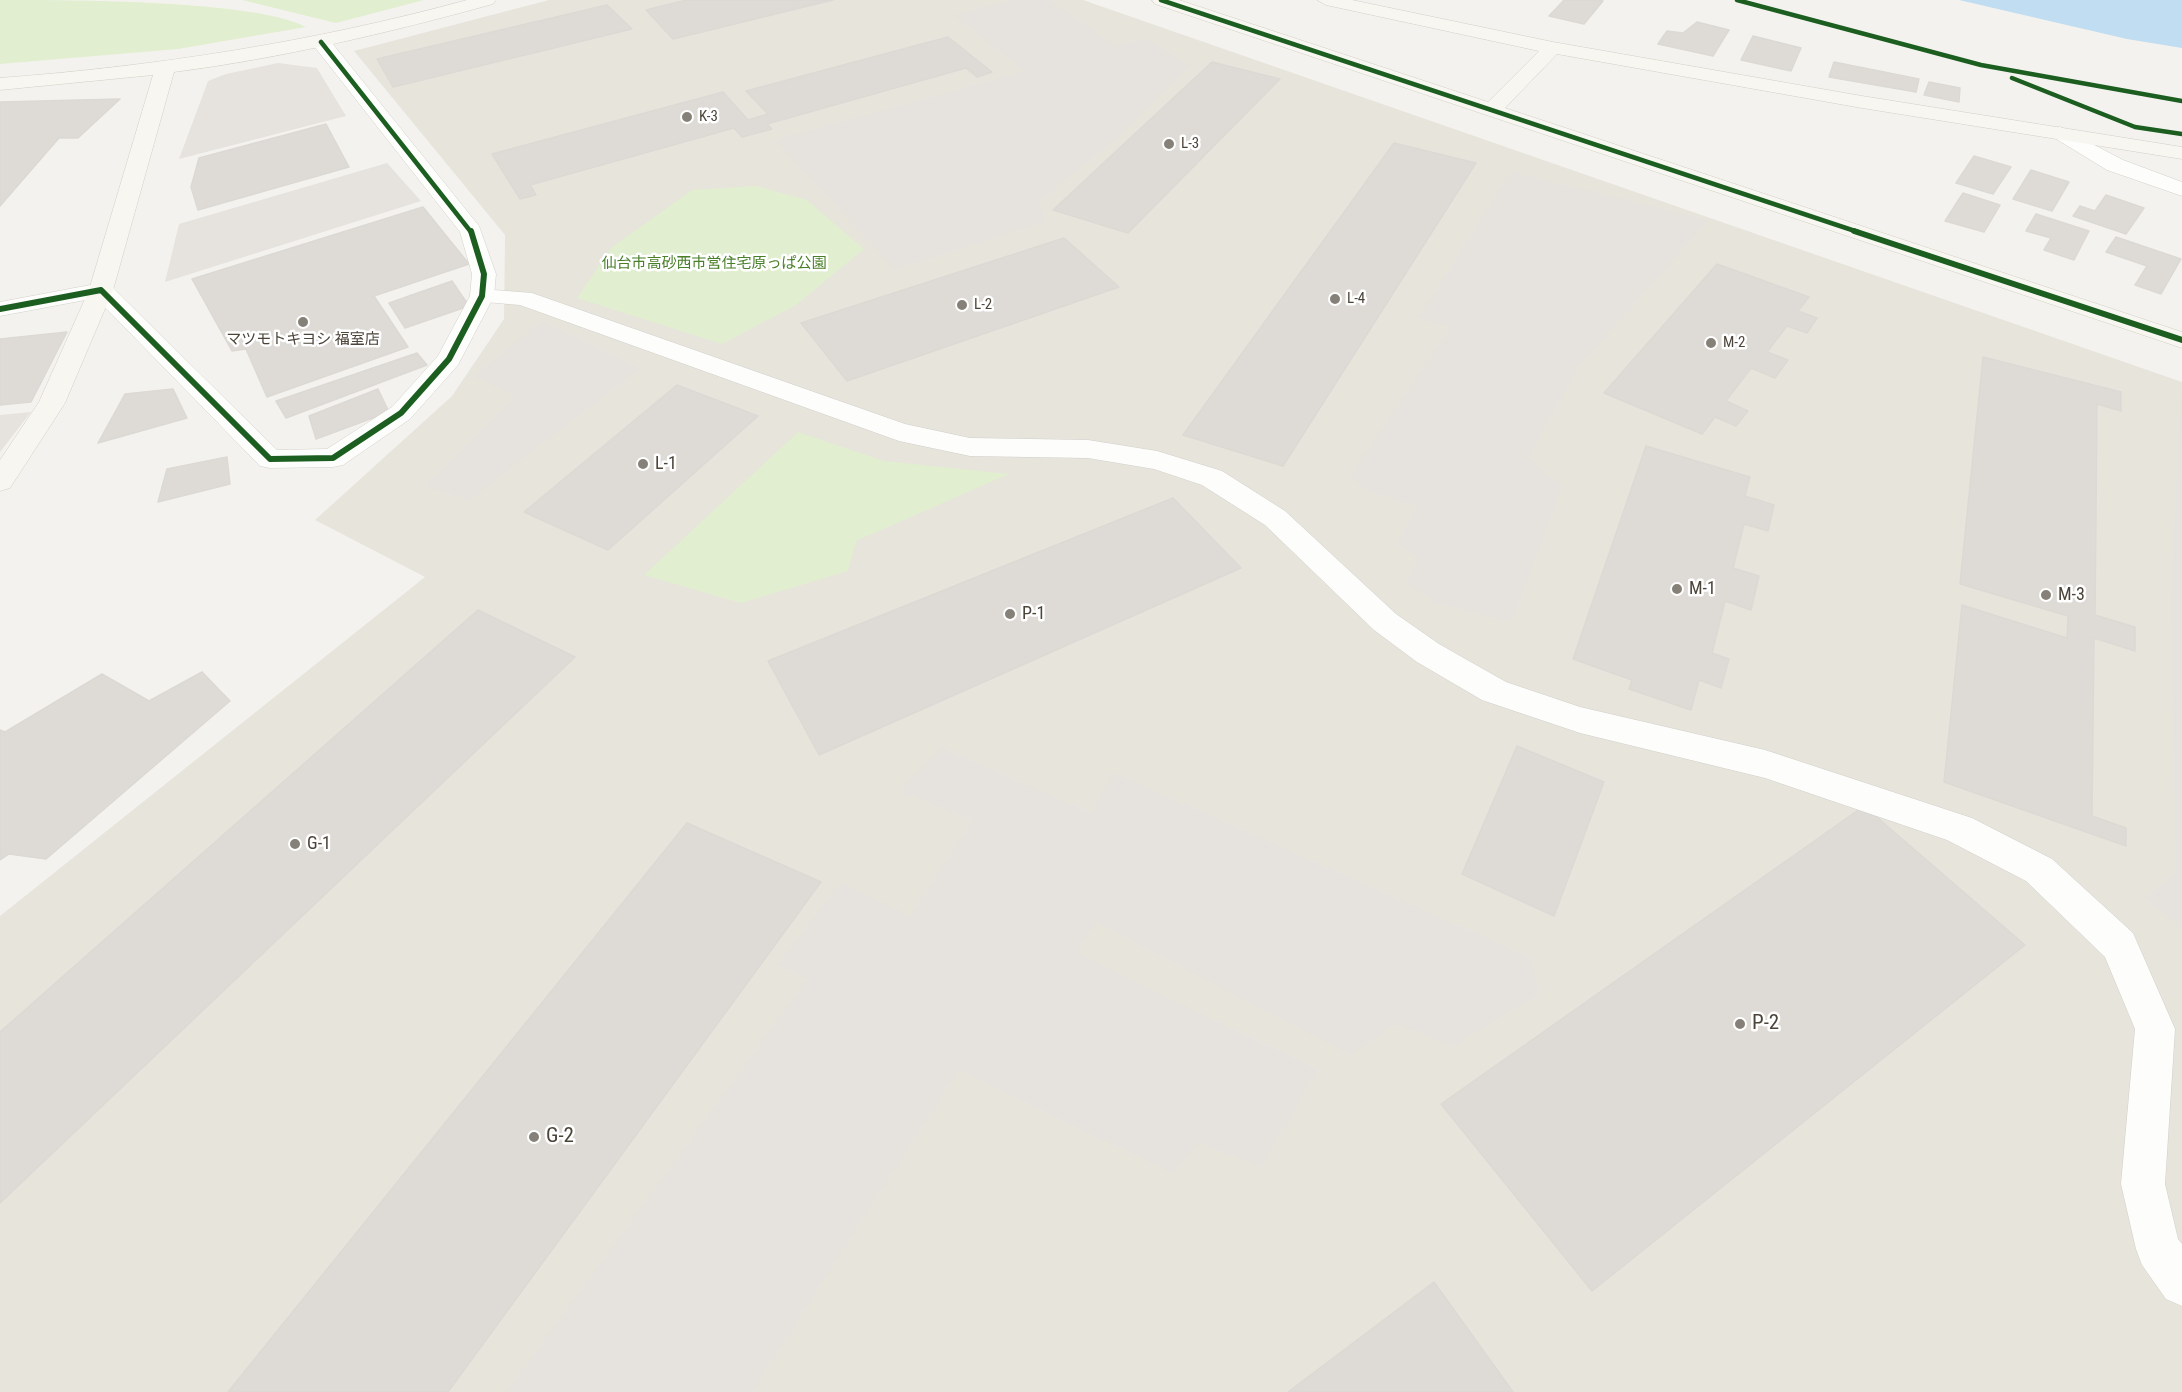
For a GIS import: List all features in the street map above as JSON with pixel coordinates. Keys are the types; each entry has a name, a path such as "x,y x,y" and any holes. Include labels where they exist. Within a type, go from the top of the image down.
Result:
{"street":[{"path":"0,84 165,69 321,42 487,0"},
{"path":"1161,0 2182,340"},
{"path":"1326,0 1553,48 1862,102 2182,153"},
{"path":"101,290 270,459 333,458 401,413 449,359 482,296 483,274 471,231 321,42"},
{"path":"1490,111 1553,48"},
{"path":"0,482 52,403 101,290 165,69"},
{"path":"2060,133 2115,165 2182,189"},
{"path":"0,309 101,290"},
{"path":"482,296 524,298 899,432 970,447 1088,449 1157,460 1212,478 1275,518 1385,622 1428,653 1494,691 1580,720 1765,764 1959,829 2039,870 2119,945 2155,1029 2144,1184 2158,1249 2182,1283"}],"shaded area":[{"path":"549,0 1083,0 2182,382 2182,1392 0,1392 0,916 425,577 315,520 452,396 504,319 505,235 354,51"},
{"path":"1014,0 1049,0 1115,46 1145,39 1190,65 1127,129 1039,201 1045,222 895,269 776,140 1026,71 954,15"},
{"path":"278,63 317,68 346,116 179,159 208,81 226,74"},
{"path":"387,163 421,201 165,282 179,224"},
{"path":"1511,172 1708,220 1576,369 1529,458 1562,487 1511,622 1436,603 1407,583 1419,558 1396,544 1417,507 1364,489 1351,475 1450,328 1419,318"},
{"path":"542,321 639,368 469,500 425,486 515,396 474,377"},
{"path":"2180,397 2182,397 2182,928 2146,898 2176,873 2171,602"},
{"path":"31,412 0,452 0,415"},
{"path":"942,748 1091,813 1114,773 1531,958 1539,994 1453,1046 1396,1024 1350,1055 1096,922 1076,952 1317,1070 1261,1167 1198,1142 1173,1174 959,1069 751,1392 507,1392 808,979 778,965 841,882 911,916 973,820 900,791"}],"green space":[{"path":"0,0 160,3 247,11 281,18 306,27 178,49 0,64"},
{"path":"242,0 424,0 336,23"},
{"name":"仙台市高砂西市営住宅原っぱ公園","path":"756,186 807,200 864,249 796,305 722,344 577,298 611,248 692,190"},
{"path":"798,432 884,461 1009,474 856,541 848,571 741,603 644,575"}],"water":[{"path":"1959,0 2182,0 2182,48 2127,39"}],"building":[{"path":"687,0 833,0 673,39 646,10"},
{"path":"1564,0 1603,1 1584,24 1549,16"},
{"path":"607,5 632,29 393,87 377,59"},
{"path":"1697,22 1729,30 1713,56 1658,44 1667,31 1683,33"},
{"path":"1753,36 1801,48 1791,71 1741,60"},
{"name":"K-3","path":"948,37 992,72 977,77 966,68 767,124 772,129 742,137 734,128 530,185 536,195 520,199 492,154 723,92 748,120 768,114 746,91"},
{"name":"L-3","path":"1212,62 1280,79 1128,233 1053,210"},
{"path":"1834,62 1919,79 1916,92 1829,77"},
{"path":"1929,82 1960,88 1959,102 1924,95"},
{"path":"120,99 78,138 59,138 0,206 0,102"},
{"path":"326,124 349,167 198,210 191,187 199,158"},
{"name":"L-4","path":"1394,143 1476,163 1283,466 1183,435"},
{"path":"1974,156 2011,167 1993,194 1956,183"},
{"path":"2031,170 2069,182 2052,211 2013,199"},
{"path":"1963,193 2000,205 1984,232 1945,221"},
{"path":"2106,195 2144,208 2126,234 2073,216 2080,206 2095,211"},
{"name":"マツモトキヨシ 福室店","path":"423,207 469,264 374,296 408,347 267,397 246,349 232,351 192,279"},
{"path":"2036,214 2089,231 2074,260 2044,250 2051,238 2026,231"},
{"path":"2116,237 2181,259 2161,294 2135,285 2147,266 2106,252"},
{"name":"L-2","path":"1064,238 1119,287 847,381 801,323"},
{"name":"M-2","path":"1717,264 1809,297 1798,311 1817,318 1807,333 1787,326 1767,352 1788,360 1775,378 1751,368 1726,401 1748,411 1736,426 1715,417 1702,434 1604,393"},
{"path":"452,281 469,306 405,328 389,303"},
{"path":"67,332 31,402 0,405 0,339"},
{"path":"417,353 427,365 286,418 276,401"},
{"name":"M-3","path":"1983,357 2121,392 2121,411 2097,404 2095,615 2135,627 2135,651 2094,638 2092,816 2126,828 2126,846 1944,782 1962,605 2067,638 2068,616 1960,584"},
{"name":"L-1","path":"677,385 758,416 608,550 524,512"},
{"path":"173,389 187,418 98,443 125,394"},
{"path":"378,389 389,412 316,439 309,416"},
{"name":"M-1","path":"1646,446 1750,477 1745,496 1774,505 1768,531 1744,524 1733,568 1759,576 1751,610 1725,601 1712,653 1729,659 1721,688 1699,680 1691,710 1629,689 1632,680 1573,659"},
{"path":"227,457 230,484 158,502 167,469"},
{"name":"P-1","path":"1173,498 1241,568 819,755 768,661"},
{"name":"G-1","path":"478,610 575,657 0,1203 0,1032"},
{"path":"202,672 230,701 46,859 9,854 0,860 0,730 5,732 102,674 149,701"},
{"path":"1517,746 1604,782 1554,916 1462,874"},
{"name":"P-2","path":"1864,806 2025,945 1592,1291 1441,1104"},
{"name":"G-2","path":"687,823 821,882 448,1392 228,1392"},
{"path":"1434,1282 1513,1392 1288,1392"}],"cycle path":[{"path":"1161,0 2182,340"},
{"path":"1737,0 1981,65 2182,101"},
{"path":"0,309 101,290 270,459 333,458 401,413 449,359 482,296 484,274 471,231 321,42"},
{"path":"2012,78 2135,127 2182,134"}],"place":[{"name":"K-3","path":"687,117"},
{"name":"L-3","path":"1169,144"},
{"name":"L-4","path":"1335,299"},
{"name":"L-2","path":"962,305"},
{"name":"マツモトキヨシ 福室店","path":"303,322"},
{"name":"M-2","path":"1711,343"},
{"name":"L-1","path":"643,464"},
{"name":"M-1","path":"1677,589"},
{"name":"M-3","path":"2046,595"},
{"name":"P-1","path":"1010,614"},
{"name":"G-1","path":"295,844"},
{"name":"P-2","path":"1740,1024"},
{"name":"G-2","path":"534,1137"}]}
